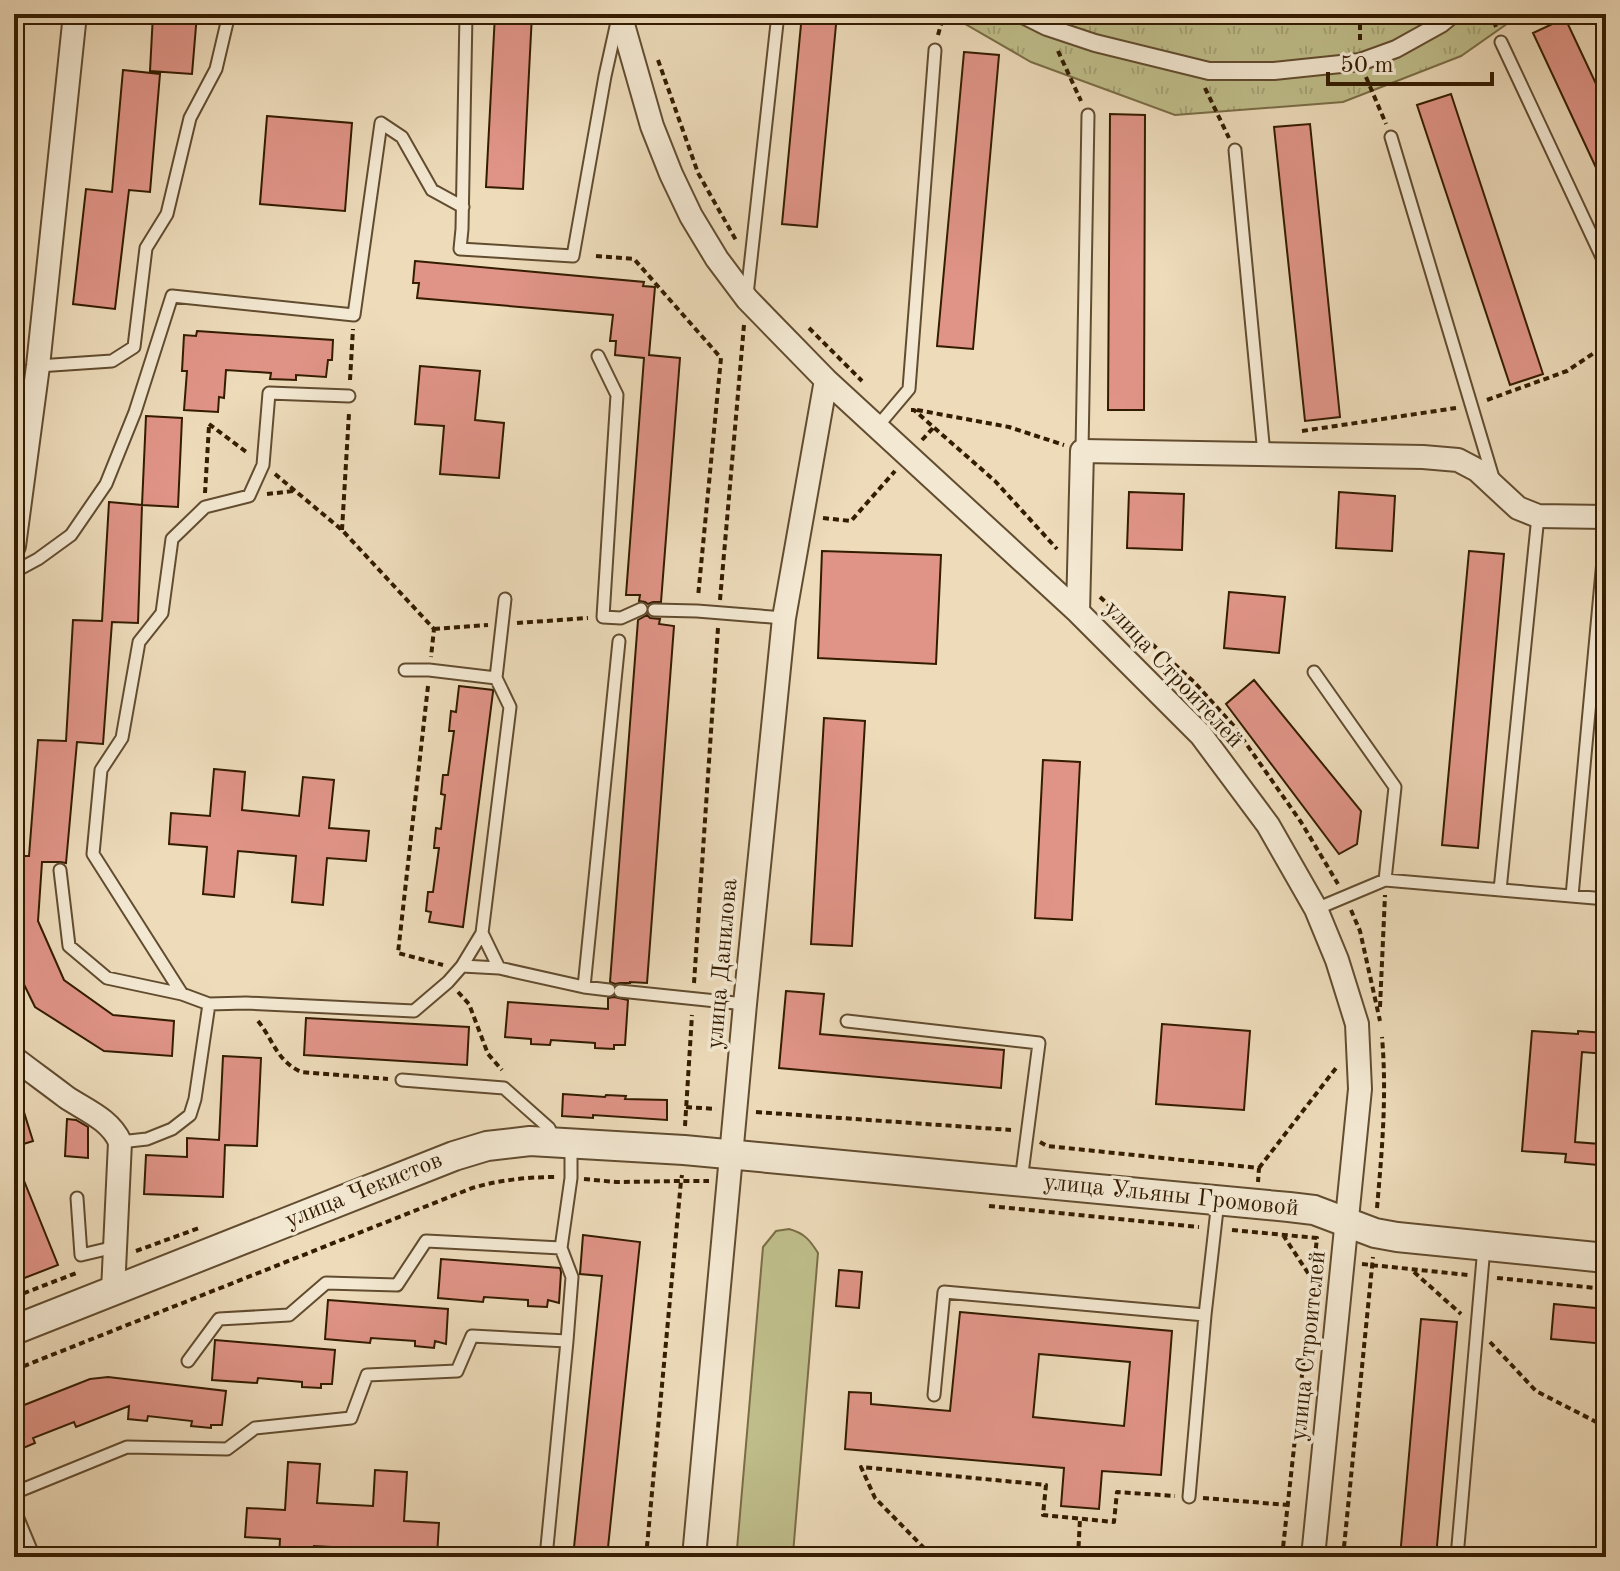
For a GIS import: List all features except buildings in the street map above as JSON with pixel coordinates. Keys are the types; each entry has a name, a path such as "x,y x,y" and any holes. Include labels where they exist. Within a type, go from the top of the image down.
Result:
{"street":[{"path":"14,546 38,366 75,14"},
{"name":"улица Строителей","path":"620,14 652,126 671,174 691,216 717,259 747,299 826,380 1078,612 1201,735 1268,825 1316,909 1337,960 1357,1024 1360,1089 1313,1557"},
{"path":"1021,14 1047,27 1095,43 1209,71 1274,71 1360,62 1396,49 1453,14"},
{"name":"улица Данилова","path":"694,1557 784,618 826,380"},
{"path":"1078,612 1082,451 1263,446 1458,460 1477,470 1518,508 1538,516 1606,517"},
{"path":"14,1058 100,1118 115,1131 120,1142 113,1291"},
{"name":"улица Чекистов","path":"14,1330 454,1156 487,1146 510,1142 564,1143 684,1150 730,1167"},
{"name":"улица Ульяны Громовой","path":"730,1167 1021,1181 1216,1214 1256,1204 1314,1210 1375,1233 1397,1237 1606,1258"}],"lane":[{"path":"38,366 112,361 134,347 146,248 167,214 190,118 216,69 229,14"},
{"path":"466,14 460,249 573,256 605,76 620,14"},
{"path":"747,299 778,14"},
{"path":"1501,42 1606,266"},
{"path":"877,427 909,389 935,50"},
{"path":"1082,451 1088,115"},
{"path":"14,572 71,535 106,484 135,412 172,296 354,315 381,123 402,137 432,190 463,207"},
{"path":"1391,137 1496,489"},
{"path":"1235,150 1263,446"},
{"path":"598,356 617,395 603,617 621,618 641,609"},
{"path":"182,994 93,854 101,770 122,738 139,642 162,613 172,539 205,507 249,496 263,465 269,393 349,396"},
{"path":"1500,890 1538,516"},
{"path":"1572,896 1606,528"},
{"path":"60,870 69,946 107,978 182,994 209,1004 414,1011 462,966 482,933 510,707 496,678 505,599"},
{"path":"654,610 784,618"},
{"path":"584,987 619,641"},
{"path":"405,670 496,678"},
{"path":"1314,672 1395,787 1385,880"},
{"path":"1316,909 1385,880 1606,899"},
{"path":"482,933 499,968"},
{"path":"462,966 499,968 584,987 745,1004"},
{"path":"120,1142 147,1139 172,1129 190,1115 209,1004"},
{"path":"847,1021 1039,1043 1021,1181"},
{"path":"402,1080 504,1088 564,1143 571,1178 561,1248 572,1277 546,1557"},
{"path":"77,1198 81,1255 115,1247"},
{"path":"1189,1497 1216,1214"},
{"path":"188,1361 219,1319 289,1315 326,1283 397,1285 426,1241 561,1248"},
{"path":"1457,1557 1484,1246"},
{"path":"934,1395 944,1292 1205,1315"},
{"path":"14,1493 127,1447 227,1449 255,1428 351,1418 367,1375 457,1371 472,1336 567,1341"},
{"path":"14,1509 34,1557"}],"path":[{"path":"935,50 944,14"},
{"path":"1360,14 1360,62 1391,137"},
{"path":"1047,27 1088,115"},
{"path":"1195,68 1235,150"},
{"path":"596,256 634,259 721,358 697,611"},
{"path":"646,1557 684,1150 719,614 747,299"},
{"path":"342,530 354,315"},
{"path":"1263,446 1472,406 1567,371 1606,345"},
{"path":"914,410 1009,427 1082,451"},
{"path":"205,507 209,424 297,491 342,530 434,629 398,953 445,966 448,982"},
{"path":"827,519 851,521 934,427"},
{"path":"249,496 297,491"},
{"path":"246,1003 288,1066 301,1072 380,1078"},
{"path":"469,1004 477,1021"},
{"path":"686,1107 1027,1132 1047,1146 1259,1168 1256,1204"},
{"path":"14,1370 472,1188 528,1177 616,1182 681,1181 730,1167"},
{"path":"976,1205 1216,1214 1283,1235 1317,1238 1282,1557"},
{"path":"1283,1235 1313,1281"},
{"path":"1343,1557 1372,1266"},
{"path":"1412,1270 1476,1327 1536,1391 1606,1427"},
{"path":"930,1557 875,1498 861,1467 1046,1485 1043,1515 1080,1519 1078,1557"}],"green space":[{"path":"948,14 1521,14 1461,56 1343,102 1175,115 1031,62"},
{"path":"789,1229 806,1238 818,1253 793,1554 737,1549 763,1247 776,1231"}]}
